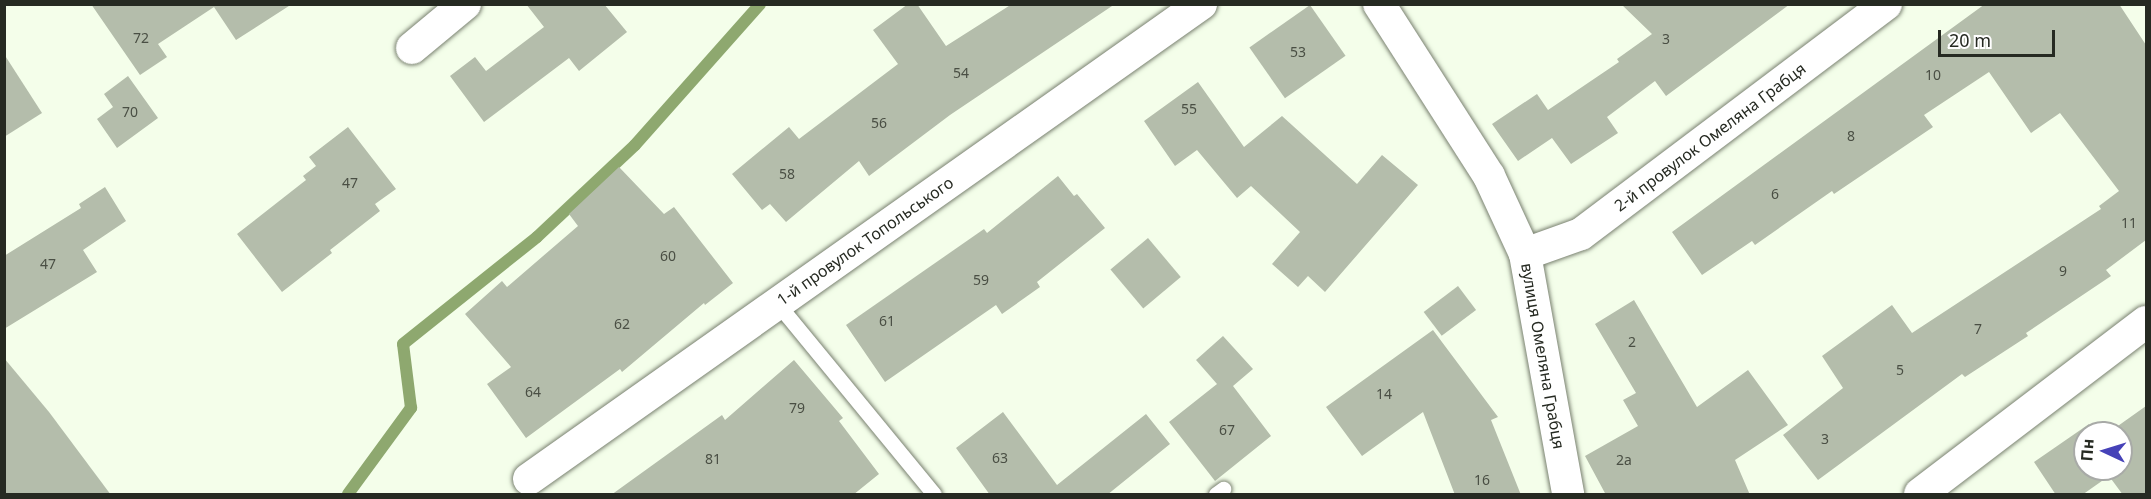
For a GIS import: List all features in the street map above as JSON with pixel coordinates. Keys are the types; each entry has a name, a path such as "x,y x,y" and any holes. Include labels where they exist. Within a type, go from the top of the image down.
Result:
{"street":[{"path":"412,48 465,4"},
{"name":"1-й провулок Топольського","path":"529,479 1201,4"},
{"name":"вулиця Омеляна Грабця","path":"1379,4 1489,176 1525,254 1568,495"},
{"name":"2-й провулок Омеляна Грабця","path":"1525,254 1581,234 1886,4"},
{"path":"1920,495 2146,321"}],"lane":[{"path":"777,303 933,495"}],"building":[{"path":"91,4 292,4 236,40 214,7 158,44 167,57 140,75"},
{"path":"526,4 604,4 627,32 579,71 569,58 484,122 450,76 475,57 486,71 544,27"},
{"path":"908,4 917,4 946,46 1012,4 1115,4 950,115 869,176 859,161 786,222 770,204 762,210 732,174 789,127 799,139 898,64 873,30"},
{"path":"1621,4 1790,4 1666,96 1655,81 1607,117 1618,133 1571,164 1552,138 1518,161 1492,124 1537,94 1548,110 1619,62 1617,59 1652,34"},
{"path":"1985,4 2119,4 2146,45 2146,240 2106,270 2111,276 2026,333 2028,336 1965,377 1962,374 1818,480 1783,435 1843,388 1822,356 1892,305 1912,333 2101,209 2099,206 2119,191 2060,113 2031,133 1989,72 1924,115 1933,127 1834,194 1832,191 1755,245 1752,241 1702,275 1672,232"},
{"path":"1310,5 1346,56 1285,98 1249,47"},
{"path":"4,54 42,113 4,137"},
{"path":"128,76 158,118 117,148 97,119 113,107 104,94"},
{"path":"1198,82 1244,147 1282,116 1357,184 1382,155 1418,185 1325,292 1308,276 1298,287 1272,264 1300,232 1251,186 1237,198 1197,150 1175,166 1144,121"},
{"path":"348,127 396,189 375,204 380,211 282,292 237,234 306,180 303,176 316,166 309,157"},
{"path":"619,167 664,214 674,207 733,283 705,305 704,303 622,372 620,369 526,438 487,384 511,367 465,314 502,281 507,287 578,226 569,214"},
{"path":"1058,176 1074,196 1077,194 1105,228 1037,282 1040,287 1002,314 996,305 885,382 846,325 984,229 987,233"},
{"path":"105,187 126,221 83,250 97,272 4,329 4,256 81,208 79,204"},
{"path":"1148,238 1181,277 1143,309 1110,269"},
{"path":"1458,286 1476,310 1442,336 1424,312"},
{"path":"1634,300 1697,407 1748,370 1788,425 1735,460 1750,495 1606,495 1585,456 1638,426 1623,400 1636,393 1595,324"},
{"path":"1433,330 1498,417 1491,420 1521,495 1455,495 1423,412 1362,456 1326,407"},
{"path":"1223,336 1253,369 1233,386 1271,436 1215,481 1169,422 1217,384 1196,360"},
{"path":"4,358 49,412 111,495 4,495"},
{"path":"794,360 843,418 839,421 879,474 853,495 611,495 722,415 725,420"},
{"path":"2146,406 2146,495 2123,495 2113,481 2133,481 2133,421 2125,421"},
{"path":"1003,412 1057,485 1146,414 1170,444 1107,495 990,495 956,448"},
{"path":"2073,435 2073,481 2102,481 2082,495 2056,495 2034,462"}],"waterway":[{"path":"348,494 411,408 403,344 537,237 635,145 760,4"}]}
